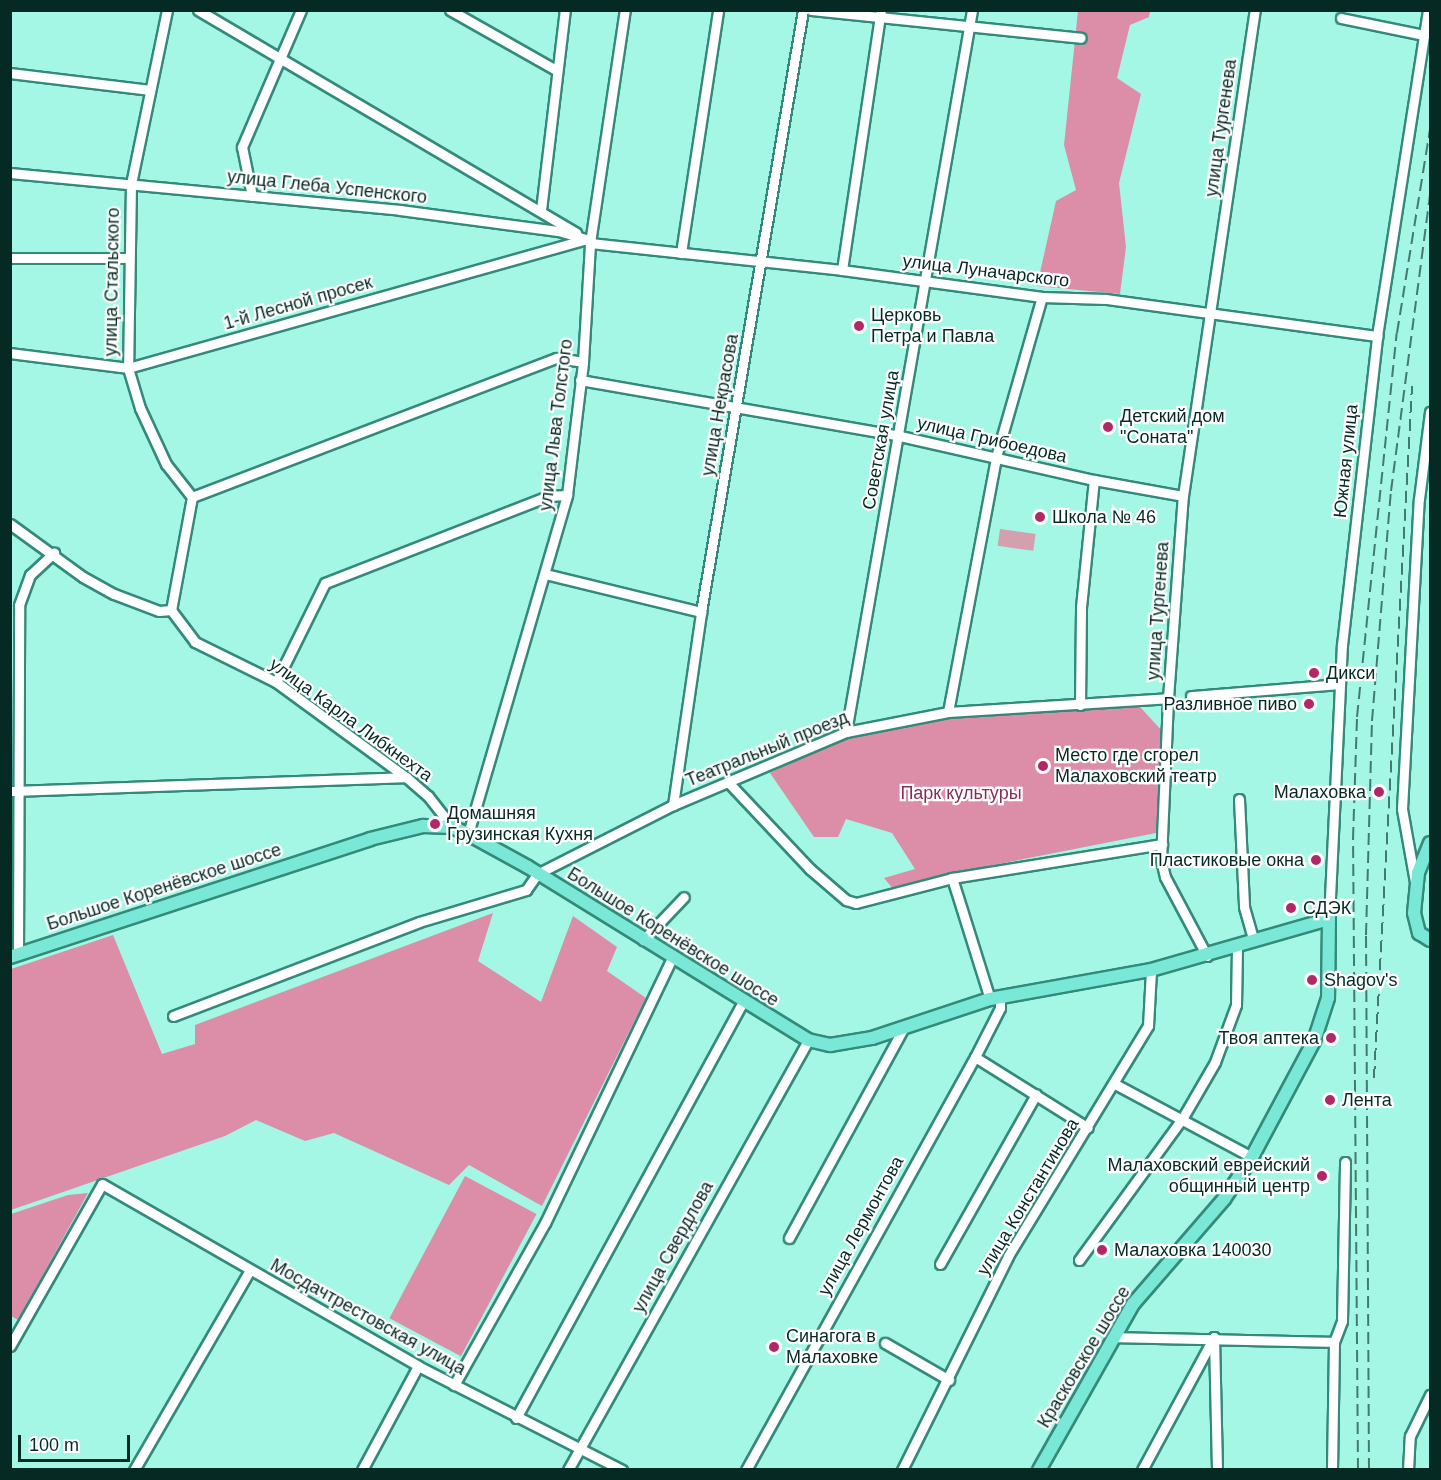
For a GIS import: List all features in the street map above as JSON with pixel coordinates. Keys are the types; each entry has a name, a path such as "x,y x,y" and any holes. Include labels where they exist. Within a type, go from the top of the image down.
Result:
{"main road":[{"name":"Большое Коренёвское шоссе","path":"14,955 412,827 452,827 468,834 808,1040 842,1044 995,998 1151,970 1208,956 1329,919"},
{"path":"1431,843 1415,884 1414,921 1419,933 1431,940"},
{"name":"Красковское шоссе","path":"1039,1470 1133,1304 1224,1199 1252,1157 1323,1019 1329,984 1329,919"}],"street":[{"name":"улица Стальского","path":"167,10 131,184 127,258 128,368 140,408 166,464 192,497"},
{"path":"198,10 541,210 588,241"},
{"path":"252,196 242,147 300,10"},
{"path":"450,10 556,70"},
{"path":"541,210 565,10"},
{"name":"улица Льва Толстого","path":"468,834 567,495 583,362 588,241 625,10"},
{"path":"681,253 718,10"},
{"name":"улица Некрасова","path":"673,805 701,612 803,10"},
{"path":"811,10 880,15 969,27 1081,38"},
{"name":"Советская улица","path":"846,732 900,436 924,280 972,10"},
{"name":"улица Тургенева","path":"1208,956 1165,877 1162,844 1168,698 1183,495 1255,10"},
{"name":"Южная улица","path":"1329,919 1339,684 1377,336 1428,10"},
{"path":"842,270 880,15"},
{"path":"1341,18 1424,35"},
{"path":"10,73 150,90"},
{"name":"улица Глеба Успенского","path":"10,173 445,216 558,231 588,241"},
{"name":"улица Луначарского","path":"588,241 760,263 924,280 1042,297 1106,298 1210,315 1377,336"},
{"name":"1-й Лесной просек","path":"10,353 128,368 588,241"},
{"path":"10,258 127,258"},
{"path":"948,712 996,457 1042,297"},
{"path":"10,524 54,553 83,577 114,594 159,611 171,610 192,497 556,358 583,362"},
{"name":"улица Грибоедова","path":"580,380 737,410 900,436 1094,480 1183,495"},
{"path":"1415,884 1402,809 1419,499 1431,412"},
{"path":"1080,705 1081,607 1094,480"},
{"path":"276,682 325,583 548,496 567,495"},
{"path":"14,955 19,605 30,575 54,553"},
{"path":"545,574 701,612"},
{"name":"улица Карла Либкнехта","path":"171,610 195,642 276,682 406,777 428,796 452,827"},
{"path":"1191,696 1339,684"},
{"name":"Театральный проезд","path":"173,1016 419,922 526,890 537,874 673,805 846,732 948,712 1168,698"},
{"path":"15,791 406,777"},
{"path":"728,782 810,869 846,900 855,903 952,878 1162,844"},
{"path":"1239,799 1244,907 1254,941"},
{"path":"952,878 995,998"},
{"path":"643,940 684,897"},
{"path":"1079,1260 1182,1119 1215,1062 1236,1005 1238,946"},
{"path":"454,1385 544,1223 672,958"},
{"name":"улица Константинова","path":"902,1470 949,1380 1008,1256 1115,1084 1148,1026 1151,970"},
{"name":"улица Лермонтова","path":"746,1470 975,1057 1000,1008 995,998"},
{"path":"516,1418 743,1002"},
{"path":"789,1238 904,1027"},
{"name":"улица Свердлова","path":"568,1470 808,1040"},
{"path":"975,1057 1088,1128"},
{"path":"1115,1084 1252,1157"},
{"path":"940,1264 1036,1094"},
{"path":"1332,1470 1334,1342 1342,1321 1345,1162"},
{"name":"Мосдачтрестовская улица","path":"10,1346 102,1184 418,1366 516,1418 622,1470"},
{"path":"134,1470 250,1270"},
{"path":"1113,1337 1214,1337 1334,1342"},
{"path":"1142,1470 1214,1337"},
{"path":"1214,1337 1217,1470"},
{"path":"885,1343 949,1380"},
{"path":"362,1470 418,1366"},
{"path":"1408,1470 1410,1436 1430,1395"}],"shaded area":[{"path":"1000,529 1036,534 1033,551 998,546"}],"green space":[{"path":"1078,11 1150,11 1149,17 1130,25 1117,78 1141,94 1119,183 1126,247 1120,294 1037,286 1056,201 1076,190 1064,145"},
{"name":"Парк культуры","path":"1140,707 1164,733 1156,833 963,871 894,890 884,878 915,869 892,833 846,819 838,837 814,837 770,773 834,741 885,724 953,717"},
{"path":"493,913 478,961 541,1002 573,916 617,947 607,971 646,998 542,1206 469,1165 449,1185 334,1133 305,1141 256,1120 225,1136 11,1210 11,969 113,935 162,1054 195,1044 195,1025"},
{"path":"465,1176 537,1214 461,1356 389,1318"},
{"path":"88,1193 18,1320 11,1316 11,1214 68,1195"}],"railway":[{"path":"1358,1470 1353,839 1357,717 1397,333 1430,130"},
{"path":"1369,1470 1366,935 1372,721 1391,491 1430,194"},
{"path":"1374,1078 1412,386"}],"place":[{"name":"Церковь Петра и Павла","path":"859,326"},
{"name":"Детский дом \"Соната\"","path":"1108,427"},
{"name":"Школа № 46","path":"1040,517"},
{"name":"Дикси","path":"1314,673"},
{"name":"Разливное пиво","path":"1309,704"},
{"name":"Место где сгорел Малаховский театр","path":"1043,766"},
{"name":"Малаховка","path":"1379,792"},
{"name":"Домашняя Грузинская Кухня","path":"435,824"},
{"name":"Пластиковые окна","path":"1316,860"},
{"name":"СДЭК","path":"1291,908"},
{"name":"Shagov's","path":"1312,980"},
{"name":"Твоя аптека","path":"1331,1038"},
{"name":"Лента","path":"1330,1100"},
{"name":"Малаховский еврейский общинный центр","path":"1322,1176"},
{"name":"Малаховка 140030","path":"1102,1250"},
{"name":"Синагога в Малаховке","path":"774,1347"}]}
